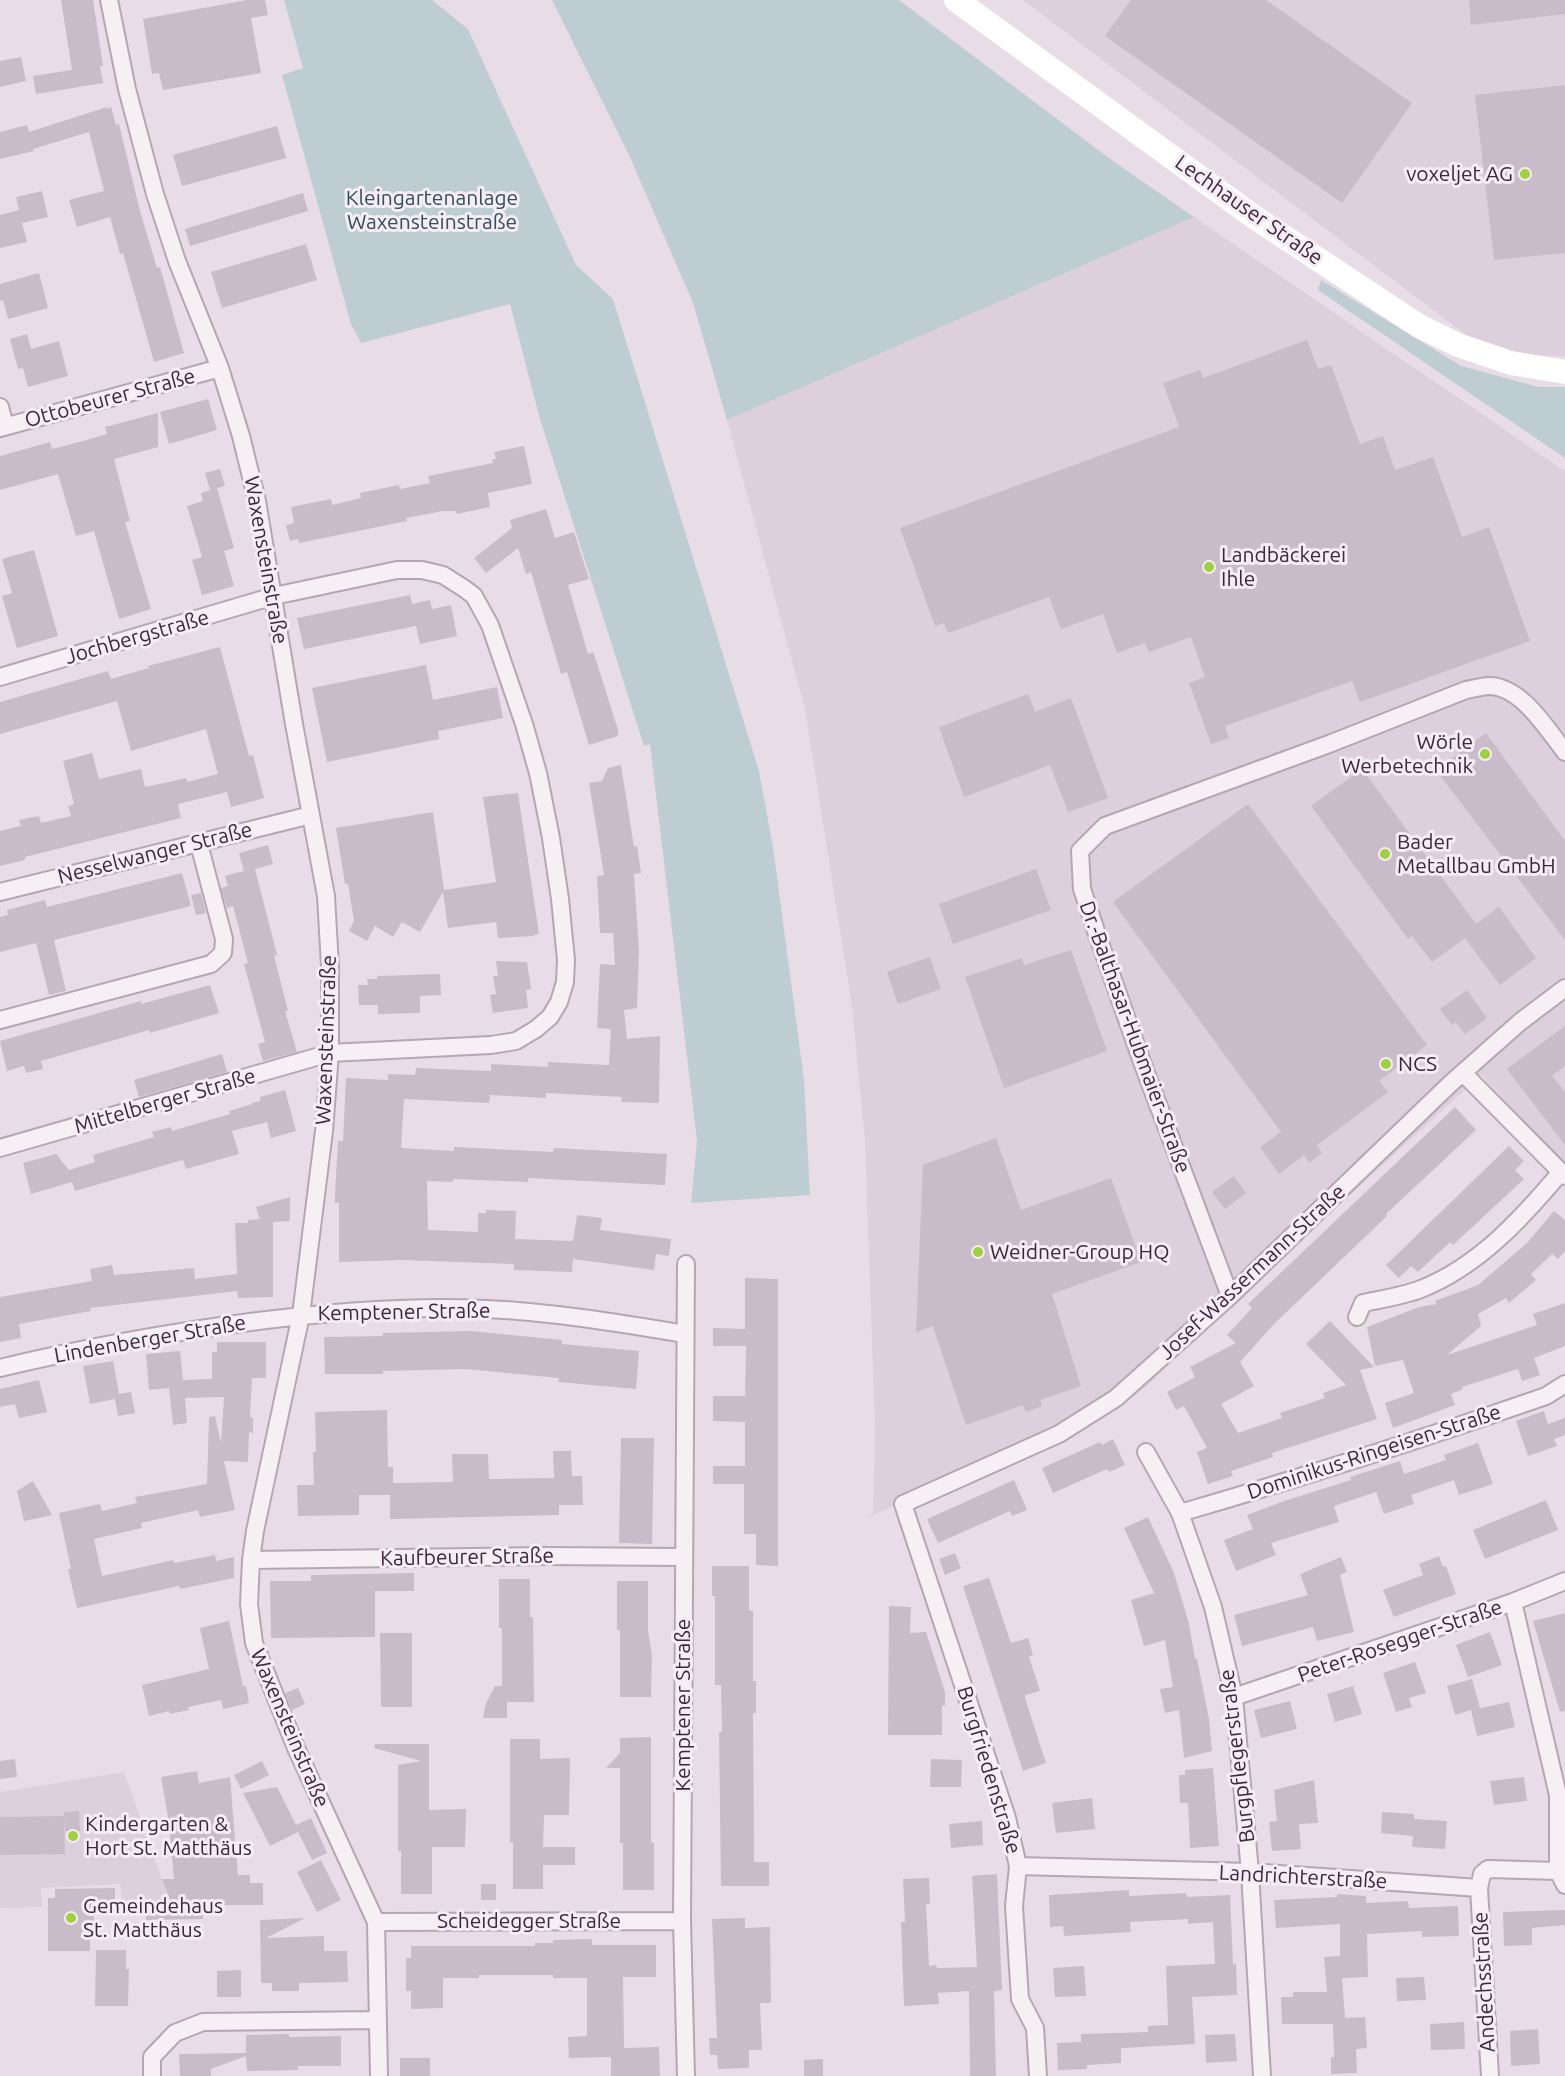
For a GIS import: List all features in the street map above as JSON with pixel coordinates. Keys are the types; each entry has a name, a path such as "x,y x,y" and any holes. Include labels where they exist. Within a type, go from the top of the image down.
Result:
{"main road":[{"name":"Lechhauser Straße","path":"956,0 1254,217 1419,326 1458,345 1511,363 1565,372"}],"street":[{"name":"Waxensteinstraße","path":"109,0 127,89 155,194 177,261 220,368 241,436 257,501 294,724 326,896 330,966 330,1053 324,1131 301,1315 255,1531 249,1604 254,1643 296,1748 376,1922 379,2076"},
{"name":"Ottobeurer Straße","path":"3,427 220,368"},
{"path":"0,407 3,427"},
{"name":"Jochbergstraße","path":"0,676 274,596 398,570 422,570 443,575 474,597 490,625 524,724 540,784 560,898 566,960 565,982 559,1002 550,1017 516,1041 491,1046 330,1053"},
{"name":"Dr.-Balthasar-Hubmaier-Straße","path":"1230,1296 1142,1062 1097,934 1082,889 1080,851 1105,826 1329,744 1466,690 1489,686 1507,689 1530,707 1565,752"},
{"name":"Nesselwanger Straße","path":"0,892 311,815"},
{"path":"0,1020 211,964 223,953 224,939 199,844"},
{"name":"Josef-Wassermann-Straße","path":"903,1504 1059,1434 1116,1398 1230,1296 1463,1073 1520,1022 1565,988"},
{"name":"Mittelberger Straße","path":"0,1149 330,1053"},
{"path":"1357,1317 1363,1303 1420,1290 1465,1267 1505,1232 1563,1174 1463,1073"},
{"name":"Kemptener Straße","path":"686,1264 682,1921 686,2076"},
{"name":"Kemptener Straße","path":"301,1315 390,1309 485,1309 578,1317 685,1334"},
{"name":"Lindenberger Straße","path":"0,1368 103,1344 206,1327 301,1315"},
{"name":"Dominikus-Ringeisen-Straße","path":"1180,1513 1421,1440 1546,1396 1565,1384"},
{"name":"Burgpflegerstraße","path":"1146,1452 1180,1513 1213,1607 1234,1697 1250,1872 1262,2076"},
{"name":"Burgfriedenstraße","path":"903,1504 1007,1818 1018,1866 1014,1906 1020,1999 1035,2028 1038,2076"},
{"name":"Kaufbeurer Straße","path":"251,1560 535,1556 683,1557"},
{"name":"Peter-Rosegger-Straße","path":"1234,1697 1513,1602 1565,1581"},
{"path":"1479,1888 1482,1874 1488,1869 1561,1878 1558,1795 1513,1602"},
{"name":"Landrichterstraße","path":"1018,1866 1250,1872 1479,1888"},
{"name":"Andechsstraße","path":"1479,1888 1490,2076"},
{"name":"Scheidegger Straße","path":"376,1922 682,1921"},
{"path":"152,2076 152,2058 175,2033 203,2022 378,2020"}],"shaded area":[{"path":"1023,0 1565,0 1565,356 1521,355 1474,341"},
{"path":"1194,217 1565,471 1565,1164 1481,1075 1228,1307 1146,1387 1107,1414 866,1518 873,1512 875,1429 865,1141 852,1006 805,709 727,420"},
{"name":"Kindergarten & Hort St. Matthäus","path":"124,1772 170,1902 123,1903 120,1884 41,1888 42,1907 0,1908 0,1792"}],"green space":[{"name":"Kleingartenanlage Waxensteinstraße","path":"284,0 432,0 468,29 576,265 613,299 759,771 773,847 804,1080 810,1195 691,1203 697,1141 650,744 644,746 540,419 510,304 361,343 351,324 282,75 303,68"},
{"path":"552,0 899,0 1113,161 1194,217 727,420 693,303 629,155"},
{"path":"1321,280 1461,366 1539,387 1565,387 1565,458 1318,290"}],"building":[{"path":"61,0 93,0 103,66 100,66 103,83 36,94 33,76 72,70"},
{"path":"247,0 265,0 268,15 251,18 261,73 163,90 159,73 152,74 143,19"},
{"path":"1131,0 1266,0 1412,103 1342,203 1105,36"},
{"path":"1469,0 1565,0 1565,14 1471,25"},
{"path":"21,57 26,81 0,87 0,61"},
{"name":"voxeljet AG","path":"1565,85 1565,253 1494,260 1475,95"},
{"path":"107,107 107,109 111,107 116,125 119,124 140,211 157,268 160,267 184,353 154,362 123,253 120,254 110,217 77,227 69,200 104,191 89,132 33,149 34,151 0,159 0,132 27,125 29,132"},
{"path":"277,126 286,158 182,186 173,155"},
{"path":"42,191 48,217 22,223 27,242 0,248 0,215 19,210 16,197"},
{"path":"303,193 308,211 190,246 185,229"},
{"path":"306,244 317,280 222,308 211,272"},
{"path":"39,273 48,308 8,319 3,300 0,301 0,284"},
{"path":"27,334 31,349 59,341 68,376 28,387 23,368 18,369 10,339"},
{"name":"Landbäckerei Ihle","path":"1307,340 1318,369 1331,365 1360,444 1383,436 1395,470 1433,457 1462,537 1489,527 1530,641 1360,702 1352,681 1225,726 1229,738 1211,744 1189,683 1205,677 1191,637 1149,652 1145,643 1117,653 1103,614 1061,629 1049,597 948,633 944,623 935,626 900,528 1179,427 1163,383 1200,370 1203,378"},
{"path":"208,399 217,430 169,444 160,412"},
{"path":"158,413 158,447 114,459 130,521 125,522 151,609 119,619 94,531 76,536 58,474 0,490 0,456 50,442 52,449 83,441 107,434 105,427"},
{"path":"524,446 532,484 488,493 490,507 457,514 456,511 443,511 406,518 407,521 299,543 298,539 290,541 286,525 294,523 291,507 331,499 332,505 361,498 360,493 399,485 400,489 430,483 428,476 493,463 492,459 496,459 494,452"},
{"path":"220,469 225,486 210,490 205,473"},
{"path":"217,488 234,548 224,551 234,586 202,595 192,560 202,557 187,506 203,501 201,493"},
{"path":"546,509 555,538 574,532 589,579 568,585 588,654 593,652 618,730 618,736 589,745 567,672 561,674 531,572 526,574 518,548 486,573 474,558 512,528 510,520"},
{"path":"34,550 58,636 17,648 2,596 12,593 2,559"},
{"path":"410,595 412,604 430,600 432,609 451,605 457,636 420,644 416,626 304,649 297,618"},
{"path":"220,647 249,756 253,755 264,798 231,807 227,792 178,804 181,818 25,857 25,860 0,866 0,831 21,826 19,820 39,816 41,823 71,816 68,806 74,804 63,761 92,753 99,779 141,769 145,787 187,778 187,782 218,774 206,729 131,751 117,701 0,734 0,702 108,671 111,679 149,668 148,666"},
{"path":"426,665 433,700 497,687 503,718 438,731 439,739 327,762 312,688"},
{"path":"1028,694 1035,712 1071,698 1108,798 1068,812 1050,765 964,797 939,727"},
{"path":"1486,733 1565,841 1565,940 1436,770"},
{"path":"621,765 634,847 637,846 641,873 634,874 639,951 637,1008 624,1010 627,1039 660,1036 659,1103 621,1102 622,1097 546,1093 546,1098 490,1095 489,1103 404,1099 401,1148 454,1151 454,1147 553,1152 554,1148 667,1154 665,1185 528,1178 528,1182 453,1179 453,1182 427,1181 428,1230 478,1232 478,1213 486,1213 486,1210 516,1211 515,1239 573,1241 577,1215 602,1218 600,1230 671,1239 669,1256 656,1254 654,1270 573,1259 572,1272 514,1270 514,1264 402,1260 339,1262 339,1203 335,1203 335,1194 338,1141 343,1141 346,1078 388,1080 388,1074 415,1075 416,1068 491,1071 491,1064 548,1067 548,1062 609,1065 611,1029 597,1028 600,964 615,965 613,933 600,933 597,876 604,875 589,783 602,781 608,768"},
{"name":"Bader Metallbau GmbH","path":"1362,769 1476,924 1499,907 1536,958 1500,985 1465,938 1432,962 1412,936 1408,939 1311,806"},
{"path":"518,793 539,934 498,938 496,922 448,928 443,892 420,932 402,922 393,937 375,926 367,941 349,931 354,921 348,884 345,884 336,828 433,812 444,890 496,882 483,797"},
{"path":"1248,804 1427,1045 1379,1081 1388,1092 1317,1145 1322,1153 1309,1163 1304,1155 1279,1174 1260,1147 1281,1132 1113,902"},
{"path":"268,845 273,864 255,869 277,955 274,956 288,1011 285,1011 297,1052 263,1061 258,1044 265,1042 244,964 248,963 233,906 227,908 221,888 228,886 225,876 244,871 239,853"},
{"path":"1036,869 1051,910 953,944 939,904"},
{"path":"182,873 191,906 54,940 66,991 49,995 36,943 0,952 0,917 8,915 7,910 45,900 47,907"},
{"path":"201,893 206,913 196,915 191,895"},
{"path":"1071,950 1107,1051 1004,1088 965,977 1022,958 1024,965"},
{"path":"930,957 941,989 898,1004 887,972"},
{"path":"496,961 527,962 531,989 526,990 528,1008 493,1013 490,995 496,994 493,976 498,976"},
{"path":"440,974 441,995 420,996 420,1013 378,1014 378,1005 359,1005 358,985 368,985 367,979 377,979 377,976"},
{"path":"210,985 219,1013 150,1033 149,1030 41,1061 43,1069 26,1073 24,1066 7,1071 0,1041 141,1001 141,1004"},
{"path":"1467,990 1487,1018 1465,1034 1456,1022 1452,1025 1440,1009"},
{"path":"1565,1026 1565,1066 1552,1076 1565,1092 1565,1145 1507,1069"},
{"path":"222,1054 227,1072 139,1097 134,1080"},
{"path":"285,1090 296,1131 271,1138 267,1122 232,1131 239,1154 186,1169 183,1160 75,1191 72,1182 31,1194 23,1163 56,1154 69,1170 95,1162 93,1155 154,1137 152,1132 171,1127 172,1131 230,1114 229,1111 260,1101 260,1097"},
{"path":"1455,1107 1476,1130 1274,1324 1240,1362 1254,1386 1221,1404 1238,1433 1282,1418 1280,1413 1325,1398 1323,1393 1346,1385 1306,1344 1330,1321 1374,1367 1360,1370 1377,1419 1272,1453 1273,1457 1231,1471 1233,1476 1208,1484 1197,1452 1207,1448 1184,1406 1176,1410 1167,1392 1195,1377 1190,1367 1236,1343 1227,1335 1252,1308 1248,1304"},
{"name":"Weidner-Group HQ","path":"996,1138 1021,1210 1111,1178 1141,1262 1052,1294 1081,1386 1040,1400 1042,1406 1026,1412 1023,1405 966,1425 933,1326 916,1332 923,1165"},
{"path":"1509,1146 1524,1161 1515,1170 1524,1179 1453,1245 1450,1242 1418,1272 1411,1266 1399,1278 1386,1265"},
{"path":"1234,1176 1246,1193 1225,1209 1212,1192"},
{"path":"290,1197 290,1221 273,1222 273,1297 238,1298 237,1291 90,1308 91,1311 19,1324 21,1338 0,1342 0,1297 92,1281 90,1269 112,1265 114,1275 194,1268 195,1279 237,1274 235,1223 248,1223 248,1220 260,1219 256,1207"},
{"path":"1554,1211 1565,1220 1565,1251 1558,1259 1552,1254 1531,1274 1536,1280 1509,1303 1506,1298 1478,1314 1481,1326 1447,1355 1537,1325 1533,1314 1565,1303 1565,1346 1534,1358 1540,1375 1522,1381 1518,1369 1462,1387 1463,1389 1451,1394 1455,1405 1393,1428 1385,1403 1414,1393 1403,1360 1375,1366 1367,1327 1419,1307 1437,1304 1435,1301 1478,1285 1527,1243"},
{"path":"745,1278 778,1279 778,1566 756,1565 756,1534 744,1534 744,1484 713,1484 713,1466 745,1466 745,1422 713,1421 713,1396 745,1396 746,1346 713,1346 713,1328 745,1329"},
{"path":"471,1331 562,1340 562,1344 639,1351 636,1389 558,1382 559,1378 466,1369 383,1371 383,1374 325,1374 324,1337"},
{"path":"217,1342 266,1342 266,1378 252,1378 250,1417 253,1418 253,1433 249,1432 248,1462 224,1461 235,1510 200,1517 198,1510 141,1523 142,1528 94,1539 102,1576 174,1560 174,1563 215,1555 216,1561 234,1557 234,1578 180,1589 179,1586 77,1608 59,1513 100,1504 102,1511 137,1503 135,1497 207,1484 209,1417 215,1416 221,1443 224,1397 185,1398 187,1423 173,1425 169,1388 149,1390 146,1354 180,1351 183,1380 212,1379 212,1352 217,1352"},
{"path":"113,1361 119,1394 131,1392 135,1413 118,1416 115,1399 90,1404 83,1366"},
{"path":"39,1380 47,1412 19,1418 15,1404 0,1407 0,1389"},
{"path":"387,1410 388,1467 393,1467 393,1483 453,1482 452,1454 488,1454 489,1479 554,1478 553,1451 571,1451 572,1476 582,1476 583,1505 559,1505 559,1515 390,1519 390,1495 359,1495 359,1515 298,1516 297,1485 314,1485 315,1412"},
{"path":"1544,1411 1548,1424 1565,1418 1565,1435 1554,1439 1557,1446 1528,1456 1516,1421"},
{"path":"621,1438 654,1438 652,1544 619,1543"},
{"path":"1113,1439 1125,1465 1109,1472 1107,1469 1053,1493 1042,1468 1100,1442 1102,1445"},
{"path":"1478,1443 1493,1484 1459,1495 1454,1480 1411,1495 1414,1504 1384,1514 1376,1492 1334,1506 1339,1522 1271,1543 1276,1555 1236,1571 1224,1540 1253,1529 1247,1515 1400,1461 1404,1474 1446,1460 1444,1455"},
{"path":"1014,1480 1027,1510 1012,1516 1010,1511 938,1543 927,1519"},
{"path":"33,1481 52,1515 24,1521 17,1491"},
{"path":"1546,1500 1558,1530 1485,1559 1473,1530"},
{"path":"1148,1517 1174,1573 1189,1624 1209,1719 1212,1751 1184,1758 1179,1710 1165,1713 1160,1689 1173,1687 1165,1640 1144,1646 1131,1600 1154,1593 1124,1528"},
{"path":"955,1553 961,1568 945,1575 939,1559"},
{"path":"1439,1556 1443,1567 1446,1566 1456,1594 1394,1617 1383,1590 1423,1575 1419,1564"},
{"path":"1341,1557 1347,1572 1340,1575 1354,1632 1317,1641 1313,1627 1242,1646 1234,1615 1308,1595 1300,1574"},
{"path":"712,1566 749,1566 749,1611 753,1611 753,1681 756,1681 756,1713 753,1713 754,1862 769,1862 769,1886 721,1886 719,1732 722,1732 721,1685 715,1685 715,1596 712,1596"},
{"path":"414,1573 414,1591 375,1591 375,1637 271,1638 270,1581 311,1581 311,1575"},
{"path":"989,1578 1011,1643 1028,1638 1033,1655 1029,1657 1040,1691 1025,1695 1025,1698 1046,1763 1023,1771 963,1586"},
{"path":"499,1579 530,1579 534,1702 507,1702 507,1718 483,1718 486,1703 495,1686 502,1686"},
{"path":"617,1581 648,1581 648,1630 652,1656 651,1697 620,1697"},
{"path":"889,1606 911,1607 910,1633 926,1632 945,1692 945,1706 942,1705 942,1735 888,1735"},
{"path":"1565,1613 1565,1711 1560,1712 1533,1621"},
{"path":"229,1621 243,1686 246,1686 249,1703 223,1709 221,1700 188,1707 189,1710 170,1714 169,1711 149,1716 142,1685 209,1669 200,1628"},
{"path":"1490,1632 1502,1665 1468,1677 1456,1645"},
{"path":"380,1633 412,1633 412,1707 381,1707"},
{"path":"1415,1662 1426,1693 1409,1698 1412,1707 1396,1712 1383,1673"},
{"path":"1472,1679 1480,1708 1472,1710 1509,1702 1515,1727 1477,1736 1471,1710 1455,1715 1447,1686"},
{"path":"1353,1686 1362,1714 1335,1722 1327,1694"},
{"path":"298,1688 305,1704 292,1710 285,1693"},
{"path":"1290,1701 1297,1729 1261,1738 1254,1710"},
{"path":"651,1737 651,1843 654,1842 654,1890 623,1890 623,1843 620,1843 620,1768 606,1768 620,1753 620,1738"},
{"path":"510,1739 540,1739 540,1759 570,1758 569,1815 544,1815 543,1847 575,1847 575,1865 543,1865 543,1889 513,1889 513,1842 510,1843"},
{"path":"375,1744 429,1744 429,1810 466,1809 465,1847 432,1847 432,1894 401,1894 401,1851 398,1851 398,1765 421,1761 374,1748"},
{"path":"15,1759 17,1777 0,1779 0,1761"},
{"path":"931,1759 962,1760 961,1787 930,1787"},
{"path":"262,1761 269,1775 241,1789 234,1775"},
{"path":"1213,1768 1219,1846 1190,1848 1188,1803 1180,1803 1179,1775 1185,1775 1185,1770"},
{"path":"197,1771 199,1783 230,1777 238,1875 250,1875 250,1883 263,1883 263,1905 216,1905 215,1908 203,1911 203,1919 146,1920 146,1903 171,1903 162,1879 174,1879 169,1823 161,1777"},
{"path":"1524,1777 1527,1801 1494,1805 1490,1781"},
{"path":"1314,1780 1318,1823 1299,1824 1301,1849 1272,1851 1269,1822 1277,1821 1274,1790"},
{"path":"277,1787 296,1825 311,1818 327,1853 312,1860 298,1832 270,1846 243,1793"},
{"path":"1092,1798 1095,1829 1056,1833 1052,1803"},
{"path":"79,1811 80,1831 65,1831 64,1819 65,1854 0,1855 0,1817 64,1816 64,1812"},
{"path":"1382,1812 1414,1814 1414,1819 1447,1821 1445,1849 1412,1847 1413,1836 1381,1833"},
{"path":"982,1821 983,1845 951,1848 949,1824"},
{"path":"321,1860 341,1900 317,1912 297,1872"},
{"path":"997,1874 1002,1990 994,1991 996,2076 970,2076 969,1991 938,1993 939,2004 904,2006 901,1922 905,1922 903,1879 929,1878 930,1904 926,1904 929,1966 936,1965 937,1968 977,1967 972,1876"},
{"path":"481,1884 496,1884 496,1900 481,1900"},
{"name":"Gemeindehaus St. Matthäus","path":"115,1888 115,1906 94,1907 94,1923 90,1927 90,1951 48,1951 48,1898 55,1898 55,1889"},
{"path":"1129,1890 1129,1896 1186,1893 1187,1897 1230,1895 1233,1964 1236,1963 1237,1995 1192,1997 1195,2044 1121,2048 1121,2063 1087,2065 1087,2069 1058,2070 1057,2043 1081,2042 1081,2034 1148,2032 1148,2026 1168,2025 1166,1966 1215,1964 1213,1922 1188,1924 1188,1919 1130,1922 1131,1932 1064,1936 1063,1926 1050,1927 1049,1895"},
{"path":"1337,1894 1366,1896 1366,1903 1408,1901 1409,1908 1458,1906 1459,1936 1422,1937 1422,1931 1367,1934 1368,1977 1342,1978 1345,2018 1365,2017 1367,2048 1356,2049 1357,2073 1331,2074 1331,2057 1334,2057 1333,2024 1282,2024 1281,1997 1293,1997 1293,1992 1327,1992 1324,1957 1340,1956 1340,1924 1276,1928 1274,1900 1337,1897"},
{"path":"1565,1910 1565,1925 1532,1928 1532,1945 1504,1946 1503,1912"},
{"path":"305,1918 266,1938 324,1936 324,1951 347,1951 348,1982 299,1983 299,1991 272,1991 272,1983 261,1983 260,1920"},
{"path":"745,1918 745,1928 770,1927 771,2003 760,2003 762,2050 749,2050 749,2068 718,2069 717,2055 710,2055 709,2038 717,2038 712,1919"},
{"path":"592,1939 592,1945 656,1945 656,1977 623,1977 624,2048 659,2047 660,2076 611,2076 611,2057 569,2058 568,2037 587,2036 587,1978 553,1978 553,1975 479,1975 479,1978 443,1978 443,2008 411,2009 411,1991 406,1991 406,1958 411,1958 411,1946 535,1946 535,1943 553,1943 553,1940"},
{"path":"96,1950 126,1950 126,1969 129,1969 128,2006 95,2006"},
{"path":"1084,1966 1086,1996 1055,1997 1053,1968"},
{"path":"241,1970 241,1997 217,1997 217,1971"},
{"path":"1424,1977 1426,2000 1397,2001 1396,1978"},
{"path":"1464,2022 1465,2049 1431,2050 1430,2024"},
{"path":"1538,2029 1540,2064 1511,2066 1510,2031"},
{"path":"289,2034 289,2037 341,2036 341,2066 298,2066 298,2070 247,2071 246,2056 211,2069 211,2076 180,2076 179,2054 246,2053 246,2035"},
{"path":"1235,2034 1237,2061 1206,2063 1205,2035"},
{"path":"400,2058 430,2058 430,2076 400,2076"},
{"path":"823,2059 823,2076 804,2076 804,2060"}],"place":[{"name":"voxeljet AG","path":"1525,174"},
{"name":"Landbäckerei Ihle","path":"1209,567"},
{"name":"Wörle Werbetechnik","path":"1485,754"},
{"name":"Bader Metallbau GmbH","path":"1385,854"},
{"name":"NCS","path":"1386,1064"},
{"name":"Weidner-Group HQ","path":"978,1252"},
{"name":"Kindergarten & Hort St. Matthäus","path":"73,1836"},
{"name":"Gemeindehaus St. Matthäus","path":"71,1918"}]}
